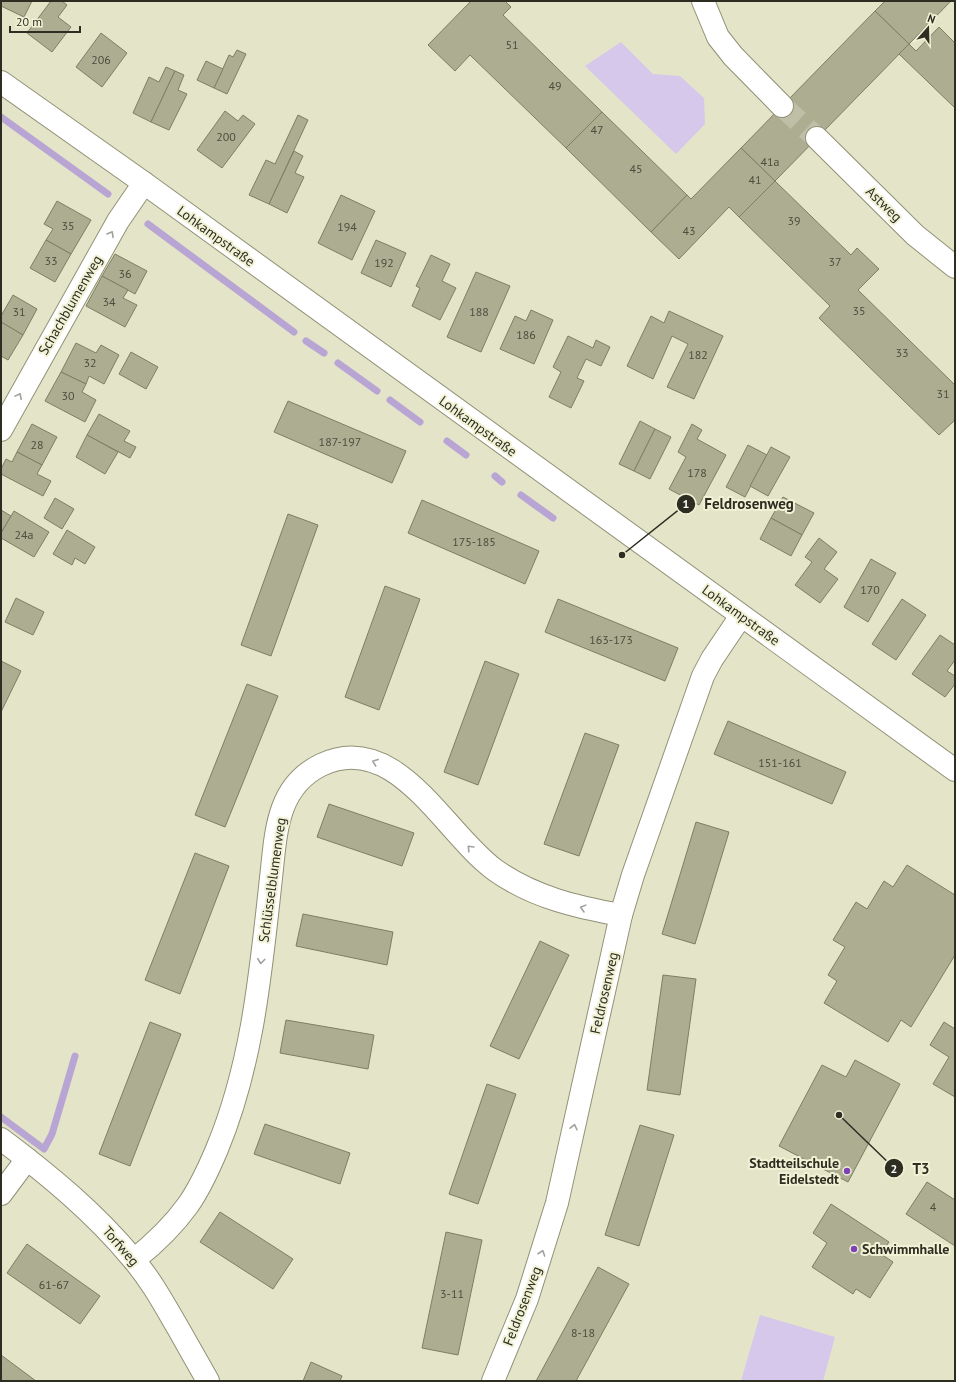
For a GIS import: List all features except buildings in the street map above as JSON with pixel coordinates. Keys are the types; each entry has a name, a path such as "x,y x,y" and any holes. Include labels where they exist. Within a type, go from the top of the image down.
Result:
{"street":[{"path":"703,1 718,37 733,56 782,106"},
{"name":"Lohkampstraße","path":"1,82 144,183 955,770"},
{"name":"Astweg","path":"816,138 915,235 955,266"},
{"name":"Schachblumenweg","path":"1,430 118,221 144,183"},
{"name":"Feldrosenweg","path":"493,1381 527,1299 558,1203 621,916 633,875 703,676 712,659 741,616"},
{"name":"Schlüsselblumenweg","path":"134,1260 173,1224 188,1204 201,1183 226,1127 235,1101 245,1061 256,998 276,834 283,804 298,781 312,769 327,762 343,758 360,758 375,761 395,771 415,787 472,850 494,869 522,887 550,899 621,916"},
{"name":"Torfweg","path":"1,1139 50,1176 85,1207 134,1260 162,1301 208,1381"},
{"path":"1,1194 27,1159"}],"shaded area":[{"path":"621,42 653,74 680,76 704,98 705,124 676,154 585,66"},
{"path":"760,1315 835,1337 823,1381 741,1381"}],"waterway":[{"path":"1,117 108,194"},
{"path":"148,224 294,332"},
{"path":"306,341 324,353"},
{"path":"338,363 377,391"},
{"path":"390,400 420,422"},
{"path":"447,441 466,455"},
{"path":"495,476 502,482"},
{"path":"521,495 553,518"},
{"path":"1,1117 44,1149 52,1134 75,1056"}],"tunnel":[{"path":"782,106 817,138"}],"place":[{"name":"Feldrosenweg","path":"622,555"},
{"name":"T3","path":"839,1115"},
{"name":"Stadtteilschule Eidelstedt","path":"847,1171"},
{"name":"Schwimmhalle","path":"854,1249"}]}
